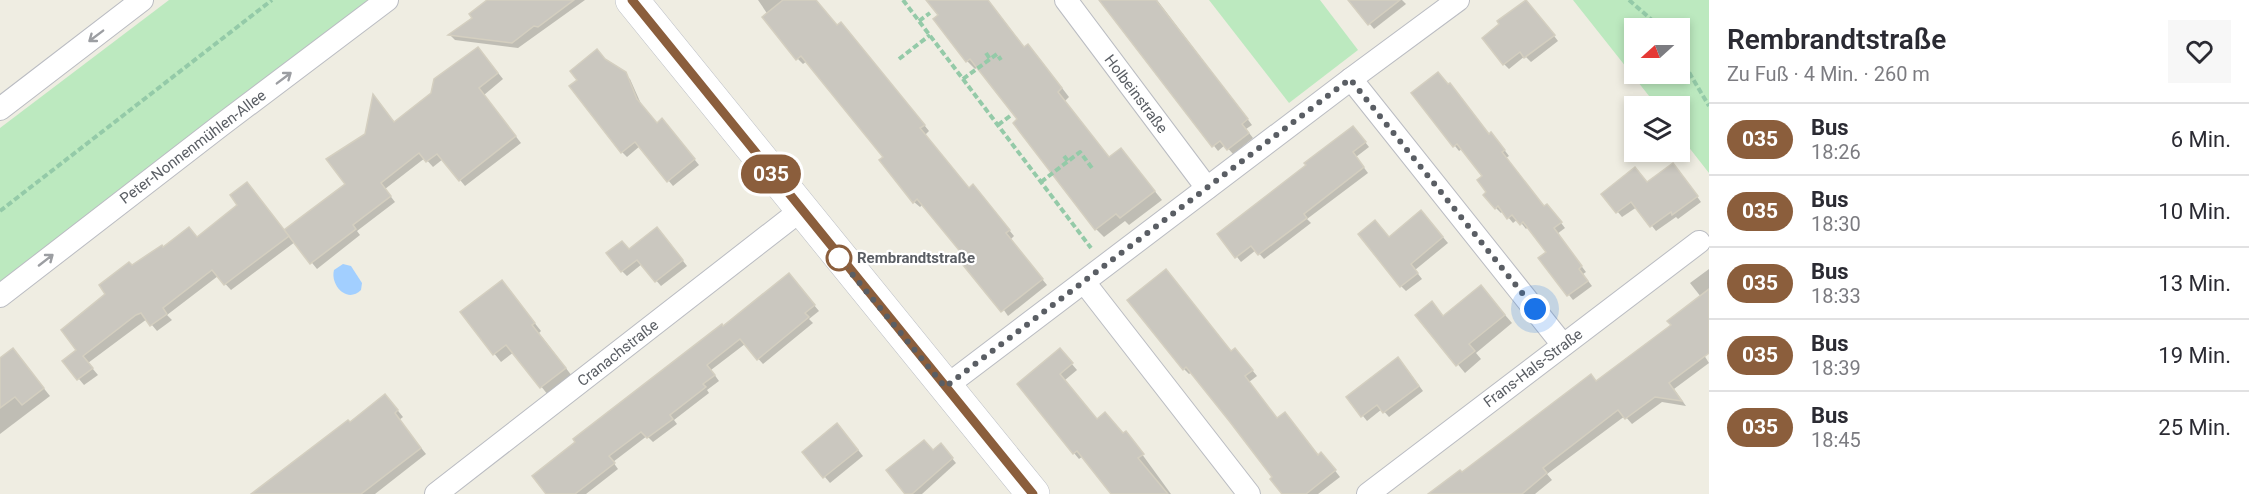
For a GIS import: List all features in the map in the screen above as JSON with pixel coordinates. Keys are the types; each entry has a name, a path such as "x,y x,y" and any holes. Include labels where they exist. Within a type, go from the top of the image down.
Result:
{"main road":[{"path":"632,0 1033,494"}],"street":[{"name":"Peter-Nonnenmühlen-Allee","path":"0,296 387,0"},
{"name":"Holbeinstraße","path":"1066,0 1207,188"},
{"path":"945,387 1350,79 1458,0"},
{"path":"0,109 129,4"},
{"path":"1350,79 1563,345"},
{"name":"Cranachstraße","path":"436,494 801,210"},
{"name":"Frans-Hals-Straße","path":"1368,494 1699,242"},
{"path":"1084,282 1249,494"}],"path":[{"path":"0,211 272,0"},
{"path":"903,0 1096,255"},
{"path":"1629,0 1650,18"},
{"path":"919,21 930,13"},
{"path":"898,59 930,35"},
{"path":"986,53 990,59"},
{"path":"963,79 997,54 1002,60"},
{"path":"1690,74 1709,106"},
{"path":"998,126 1010,116"},
{"path":"1041,182 1080,152 1092,168"},
{"path":"1064,156 1068,161"}],"green space":[{"path":"169,0 370,0 0,288 0,128"},
{"path":"1209,0 1320,0 1358,50 1289,103"},
{"path":"1573,0 1709,0 1709,173 1690,149 1690,96 1649,96 1640,84 1690,84 1690,18 1624,18 1624,64"}],"water":[{"path":"343,264 351,266 362,283 361,290 356,294 345,294 337,287 333,276 334,270"}],"building":[{"path":"487,0 574,0 512,43 448,35 472,18 469,14"},
{"path":"783,0 816,0 837,25 841,22 925,125 920,128 969,188 973,184 1010,230 1006,233 1043,279 1001,312 963,265 968,261 917,199 913,203 879,160 883,157 801,56 796,60 762,17"},
{"path":"926,0 988,0 1024,47 1028,44 1062,88 1058,92 1109,157 1121,148 1155,191 1120,218 1116,214 1095,230 1013,123 1017,119 970,59 966,62 933,19 938,15"},
{"path":"1099,0 1156,0 1248,119 1242,124 1249,133 1227,150 1220,141 1212,147"},
{"path":"1348,0 1400,0 1368,25"},
{"path":"1526,0 1555,35 1524,58 1520,52 1503,65 1482,38 1499,24 1497,21"},
{"path":"478,47 498,73 479,88 516,136 459,181 437,154 426,162 419,153 381,183 391,196 353,225 356,229 310,264 284,230 345,184 326,159 365,134 373,94 394,122 431,93 434,79"},
{"path":"597,49 605,59 626,72 637,99 657,123 662,118 695,159 667,182 635,142 621,153 569,86 577,80 570,71"},
{"path":"1438,72 1448,84 1450,83 1489,134 1491,132 1505,150 1502,152 1544,206 1547,204 1562,222 1554,228 1582,266 1579,269 1588,281 1567,296 1538,258 1546,252 1523,222 1520,225 1512,215 1507,219 1498,206 1495,209 1483,195 1486,192 1477,180 1482,176 1457,144 1453,147 1411,93"},
{"path":"1353,126 1366,142 1353,152 1364,167 1304,214 1307,218 1258,255 1251,246 1235,258 1217,234"},
{"path":"1673,163 1698,196 1672,215 1671,212 1650,227 1631,202 1616,213 1601,194 1635,167 1647,182"},
{"path":"247,182 289,236 224,285 212,270 163,308 167,314 150,326 141,313 136,315 83,356 93,368 77,380 62,361 76,350 61,330 105,294 99,285 129,262 132,265 162,245 163,247 189,227 197,237 237,205 230,195"},
{"path":"1421,210 1443,237 1411,264 1418,273 1400,287 1358,234 1375,220 1389,237"},
{"path":"657,227 683,260 655,282 637,260 621,272 606,253 622,241 629,249"},
{"path":"1166,269 1231,351 1235,348 1253,370 1245,376 1277,418 1285,412 1318,455 1321,452 1336,470 1306,494 1282,494 1270,479 1272,477 1230,422 1186,367 1183,370 1127,300"},
{"path":"789,273 815,305 805,313 809,317 757,360 740,339 707,365 715,375 703,384 706,387 670,415 673,419 647,438 641,432 609,456 615,463 575,494 546,494 532,476 575,442 573,439 722,324 723,326"},
{"path":"502,280 535,323 532,325 566,368 540,388 506,345 493,355 460,312"},
{"path":"1481,285 1505,315 1469,344 1475,351 1456,366 1415,315 1432,301 1443,316"},
{"path":"1709,289 1709,353 1669,383 1682,401 1655,397 1625,419 1618,410 1543,468 1547,473 1522,494 1428,494 1460,470 1462,472 1591,374 1596,381 1671,325 1667,321"},
{"path":"13,348 44,388 22,405 15,397 0,408 0,358"},
{"path":"1060,348 1073,363 1060,374 1097,419 1105,412 1123,433 1126,431 1144,454 1138,458 1168,494 1111,494 1077,451 1073,454 1017,384"},
{"path":"1398,357 1419,386 1383,413 1377,405 1361,417 1346,397"},
{"path":"385,394 398,410 395,413 421,448 361,494 251,494 348,420 350,422"},
{"path":"837,423 858,450 823,478 802,452"},
{"path":"924,440 933,450 941,443 953,458 912,494 905,494 886,470"}],"bus line":[{"name":"035","path":"632,0 1033,494"}],"place":[{"name":"Rembrandtstraße","path":"839,258"}],"route":[{"path":"839,258 945,387 1350,79 1535,309"}]}
